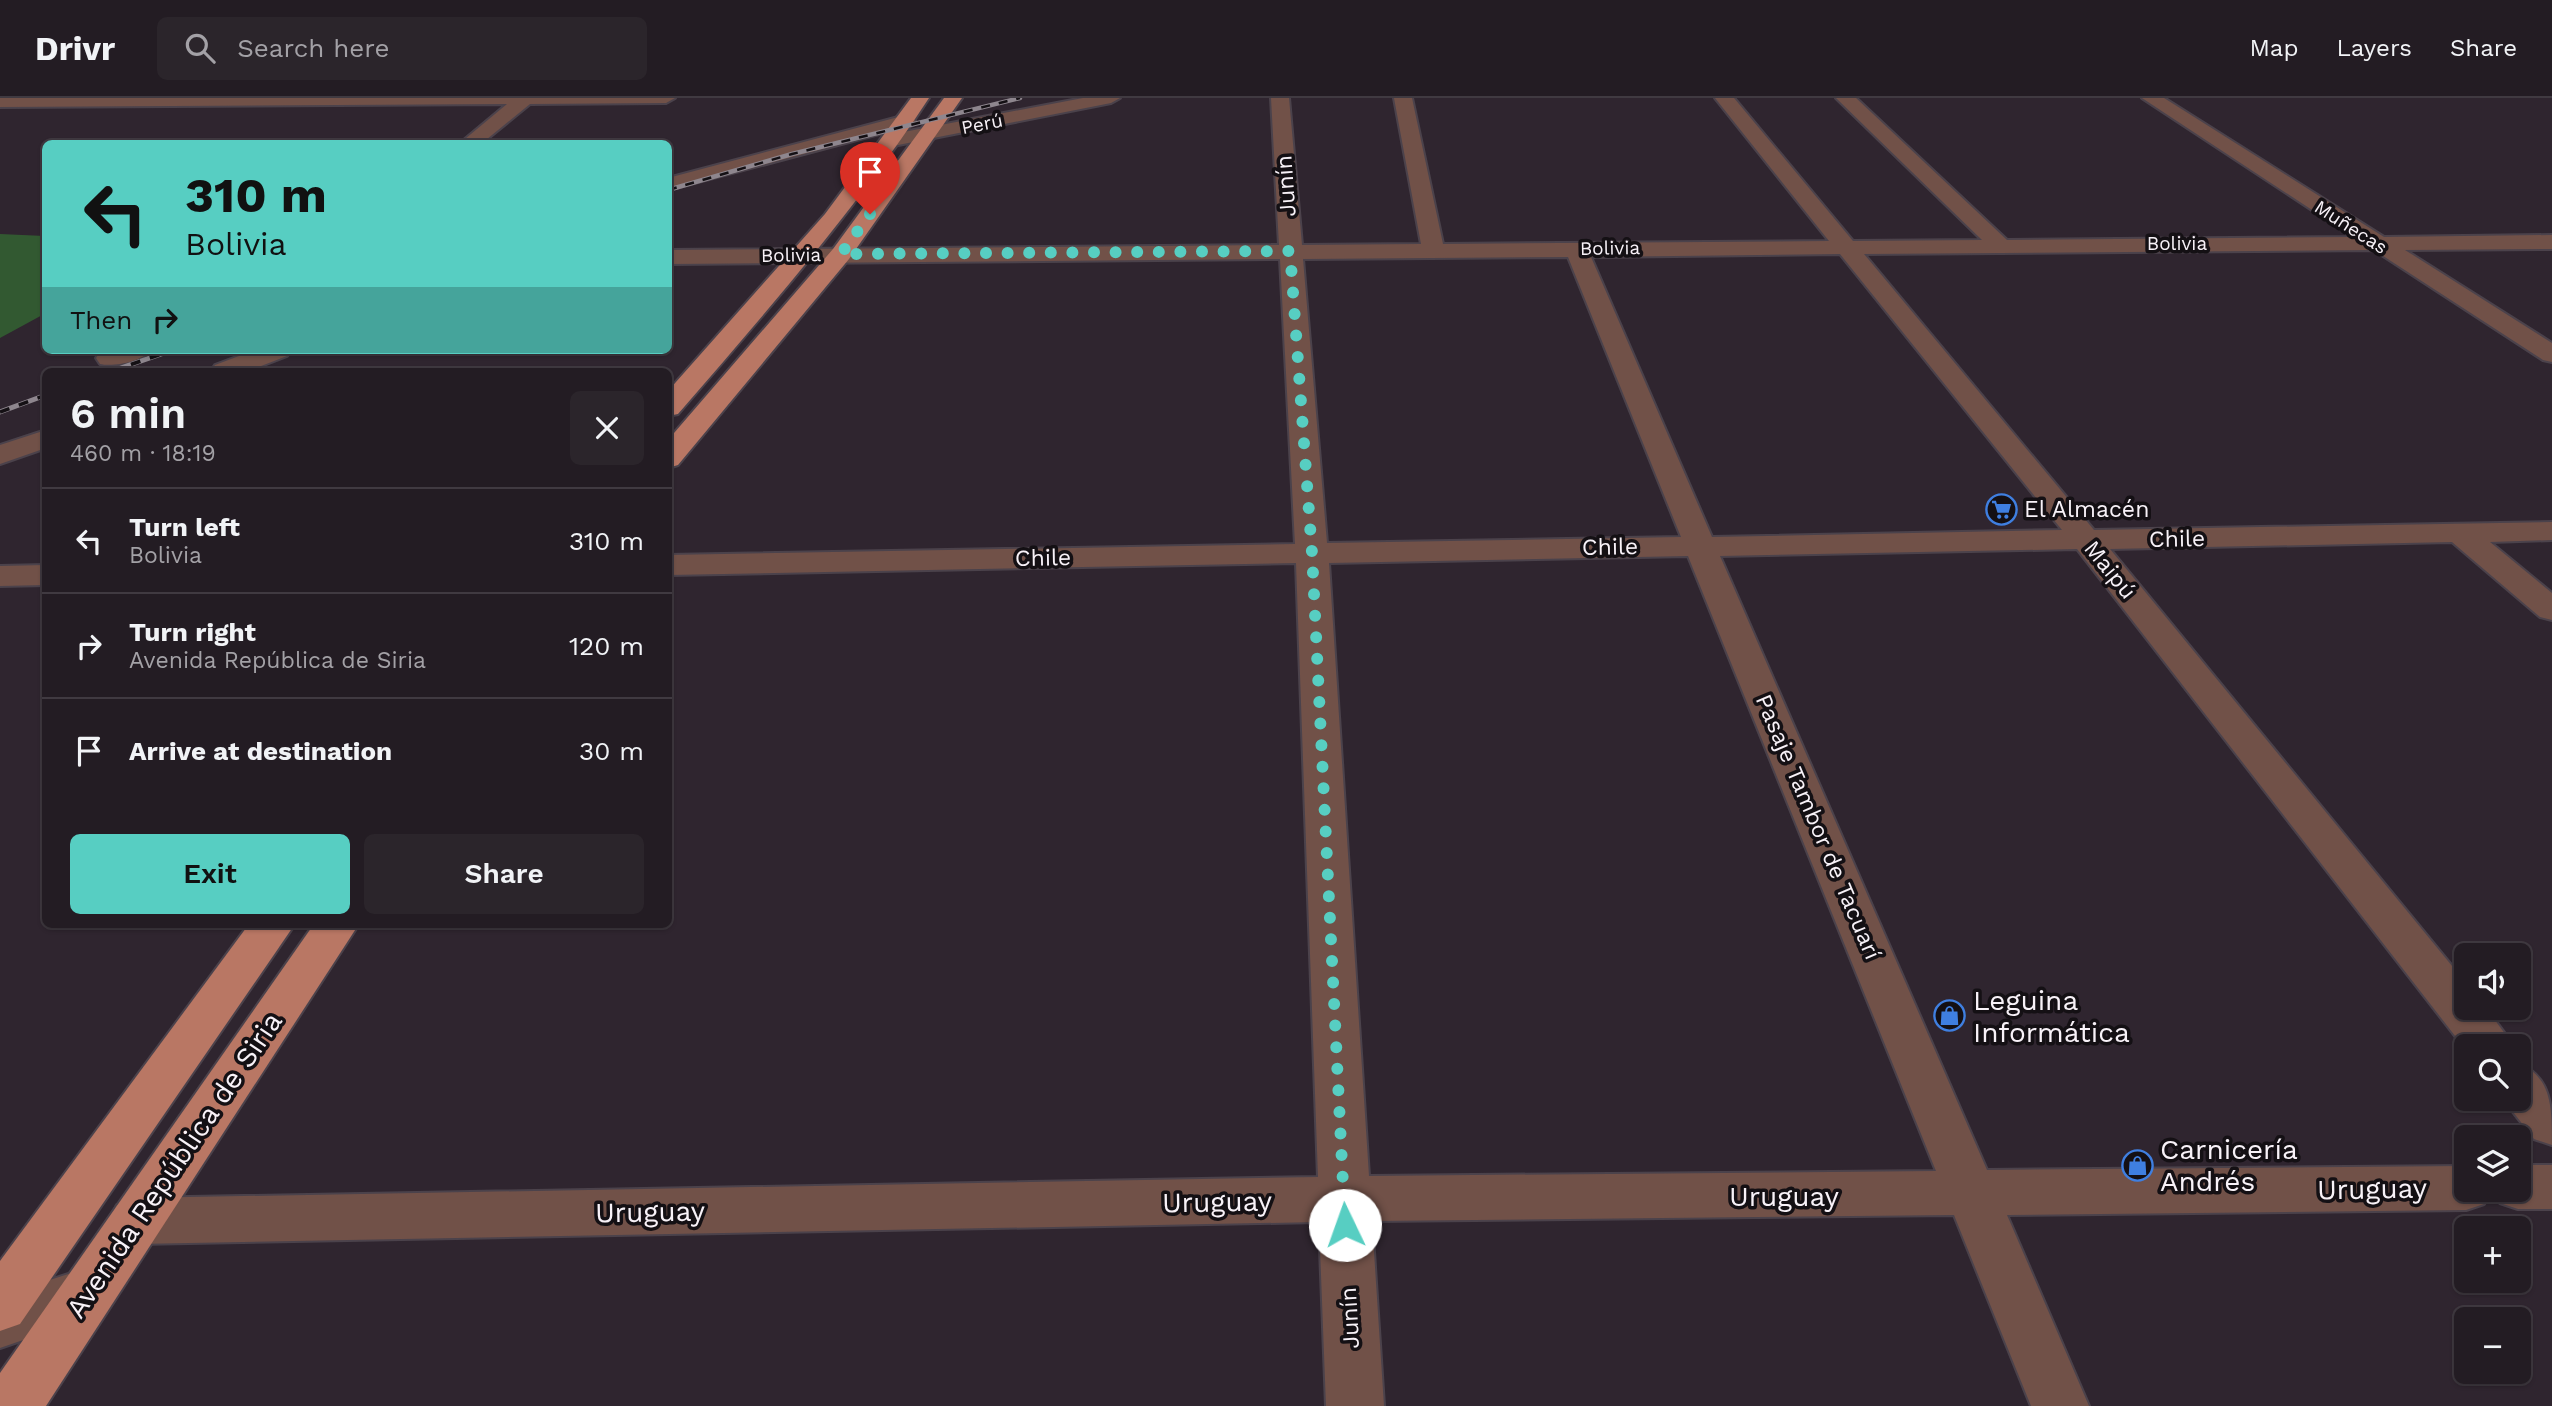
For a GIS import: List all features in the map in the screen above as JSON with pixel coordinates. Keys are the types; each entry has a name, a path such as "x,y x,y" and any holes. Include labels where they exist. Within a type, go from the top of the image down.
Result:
{"main road":[{"path":"672,403 804,254 894,140 920,98"},
{"path":"672,454 841,254 953,98"},
{"path":"0,1306 270,928"},
{"name":"Avenida República de Siria","path":"12,1406 334,928"}],"street":[{"path":"0,102 666,98"},
{"name":"Perú","path":"894,140 1111,98"},
{"name":"Junín","path":"1280,98 1312,553 1355,1406"},
{"path":"1402,98 1433,250"},
{"name":"Maipú","path":"1724,98 2087,541 2480,1034"},
{"path":"1845,98 1999,244"},
{"name":"Muñecas","path":"2151,98 2552,354"},
{"path":"473,140 526,99"},
{"path":"672,183 906,121"},
{"name":"Bolivia","path":"672,257 1999,244 2552,242"},
{"name":"Pasaje Tambor de Tacuarí","path":"1576,249 2060,1406"},
{"path":"232,368 268,354"},
{"path":"0,455 42,439"},
{"name":"Chile","path":"672,565 1700,545 2087,541 2552,530"},
{"path":"2459,533 2552,610"},
{"path":"0,576 42,575"},
{"path":"2531,1098 2552,1124"},
{"path":"2531,1188 2552,1187"},
{"name":"Uruguay","path":"136,1221 1343,1199 2454,1188"},
{"path":"0,1322 87,1293"}],"green space":[{"path":"0,234 42,236 42,315 0,338"}],"railway":[{"path":"672,189 792,154 1020,98"},
{"path":"121,368 161,354"},
{"path":"0,412 42,396"}],"place":[{"name":"El Almacén","path":"2001,509"},
{"name":"Leguina Informática","path":"1950,1016"},
{"name":"Carnicería Andrés","path":"2137,1165"}],"route":[{"path":"870,214 841,254 1290,251 1312,553 1345,1225"}]}
